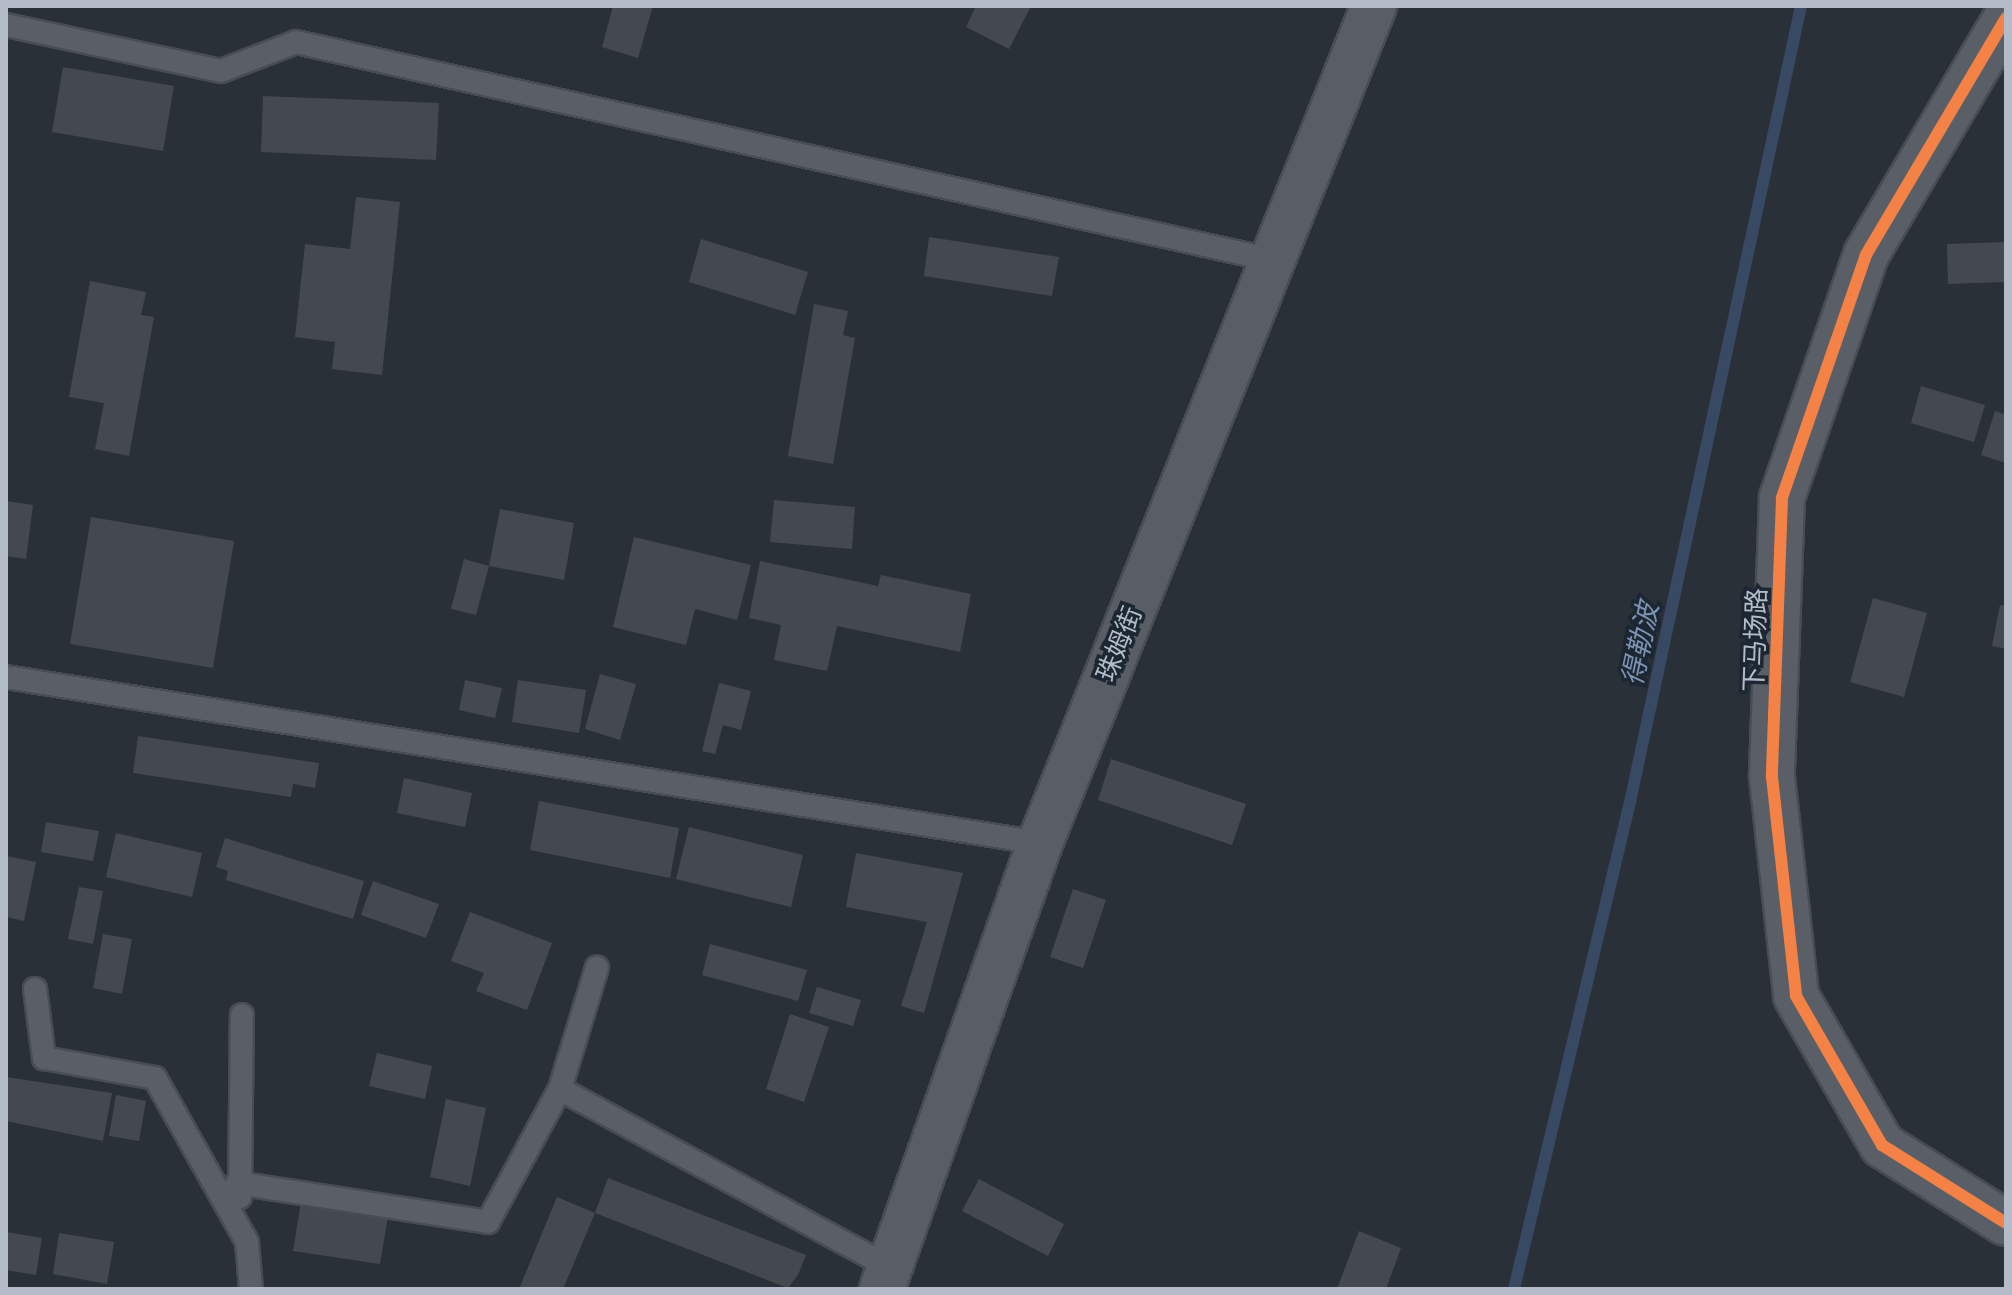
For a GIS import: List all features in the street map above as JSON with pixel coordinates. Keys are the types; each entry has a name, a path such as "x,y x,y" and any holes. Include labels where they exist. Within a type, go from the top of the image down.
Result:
{"main road":[{"name":"珠姆街","path":"886,1278 1040,843 1374,6"}],"street":[{"name":"下马场路","path":"2006,18 1866,255 1782,498 1772,777 1796,996 1882,1145 2006,1223"}],"lane":[{"path":"6,25 221,71 296,42 1272,260"},
{"path":"6,677 1040,843"},
{"path":"237,1183 488,1222 560,1089 597,967"},
{"path":"35,989 44,1058 155,1078 247,1242"},
{"path":"242,1015 237,1183 251,1289"},
{"path":"560,1089 886,1278"}],"building":[{"path":"613,6 653,6 638,58 602,47"},
{"path":"976,6 1031,6 1009,49 966,27"},
{"path":"63,67 174,86 163,151 52,132"},
{"path":"263,96 439,103 436,160 261,152"},
{"path":"356,197 400,202 382,375 332,369 335,342 295,337 305,244 350,249"},
{"path":"929,237 1059,257 1052,296 924,276"},
{"path":"701,239 808,272 795,315 689,282"},
{"path":"2006,242 2006,282 1948,284 1947,244"},
{"path":"90,281 146,292 141,315 154,317 129,456 95,449 104,403 69,397"},
{"path":"814,304 848,311 843,335 855,338 833,464 788,456"},
{"path":"1921,386 1985,405 1974,442 1911,423"},
{"path":"1995,411 2006,415 2006,463 1981,455"},
{"path":"774,500 855,507 852,549 770,542"},
{"path":"6,501 33,505 26,559 6,556"},
{"path":"500,509 574,523 564,580 489,566"},
{"path":"91,517 234,541 213,668 70,644"},
{"path":"634,537 751,565 737,620 695,609 686,645 613,627"},
{"path":"464,559 489,566 476,615 451,609"},
{"path":"760,561 878,586 881,575 971,594 960,652 837,626 827,671 774,660 781,625 749,618"},
{"path":"1873,598 1927,613 1904,697 1850,682"},
{"path":"2000,605 2006,606 2006,649 1992,646"},
{"path":"600,674 636,684 620,740 585,729"},
{"path":"465,680 502,688 495,718 459,710"},
{"path":"518,680 586,690 579,733 512,722"},
{"path":"719,683 751,691 741,730 723,725 715,754 702,751"},
{"path":"138,736 319,763 315,788 293,784 291,797 133,773"},
{"path":"1111,759 1246,804 1232,845 1098,800"},
{"path":"404,778 472,793 465,827 397,813"},
{"path":"539,801 679,828 670,878 530,850"},
{"path":"46,822 99,831 93,861 41,852"},
{"path":"689,827 803,855 791,907 676,879"},
{"path":"116,833 202,853 192,897 106,877"},
{"path":"225,838 364,881 353,919 226,880 228,871 216,867"},
{"path":"856,853 963,873 924,1013 901,1006 927,922 846,907"},
{"path":"6,856 36,862 24,921 6,917"},
{"path":"373,881 439,904 426,938 361,915"},
{"path":"79,887 103,891 93,944 68,939"},
{"path":"1073,889 1106,900 1083,968 1050,957"},
{"path":"470,912 552,943 527,1010 476,991 484,973 451,961"},
{"path":"103,934 132,939 122,994 93,988"},
{"path":"710,944 807,970 798,1001 702,975"},
{"path":"817,987 861,1000 853,1026 809,1013"},
{"path":"790,1014 829,1027 804,1102 766,1089"},
{"path":"377,1053 432,1066 425,1099 369,1086"},
{"path":"6,1077 112,1093 103,1141 6,1121"},
{"path":"116,1095 146,1101 139,1141 109,1136"},
{"path":"446,1099 486,1108 470,1186 430,1177"},
{"path":"608,1178 806,1255 798,1275 788,1288 595,1213"},
{"path":"979,1179 1064,1224 1048,1256 962,1211"},
{"path":"557,1197 595,1213 563,1289 519,1289"},
{"path":"301,1202 388,1216 380,1264 293,1251"},
{"path":"1359,1231 1401,1248 1386,1289 1337,1289"},
{"path":"6,1232 42,1238 36,1275 6,1270"},
{"path":"59,1233 114,1242 107,1284 53,1274"}],"waterway":[{"name":"得勒波","path":"1514,1289 1630,802 1801,6"}],"cycle path":[{"path":"2006,18 1866,255 1782,498 1772,777 1796,996 1882,1145 2006,1223"}]}
